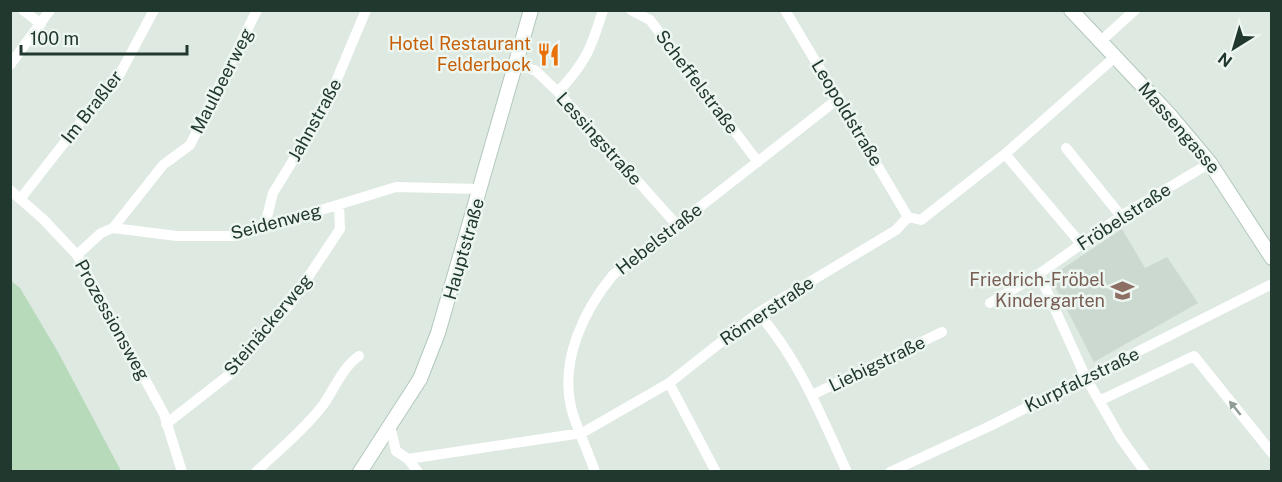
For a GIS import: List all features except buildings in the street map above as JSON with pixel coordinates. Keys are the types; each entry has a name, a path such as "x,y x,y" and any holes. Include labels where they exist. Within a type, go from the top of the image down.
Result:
{"main road":[{"name":"Hauptstraße","path":"360,471 420,379 438,333 531,10"},
{"name":"Massengasse","path":"1071,10 1210,163 1272,258"}],"street":[{"path":"23,10 41,24"},
{"path":"10,65 50,10"},
{"name":"Im Braßler","path":"21,198 94,105 114,85 154,10"},
{"name":"Maulbeerweg","path":"113,228 163,165 190,145 257,10"},
{"name":"Jahnstraße","path":"264,229 273,193 324,110 366,10"},
{"path":"558,92 580,69 591,50 603,10"},
{"name":"Scheffelstraße","path":"631,10 651,20 758,162"},
{"name":"Leopoldstraße","path":"785,10 908,217"},
{"path":"1101,41 1135,10"},
{"name":"Römerstraße","path":"408,459 582,432 669,383 758,313 896,230 908,217 921,220 1005,154 1115,57"},
{"name":"Lessingstraße","path":"516,63 536,70 558,92 676,225"},
{"name":"Hebelstraße","path":"595,471 582,432 570,406 569,380 574,348 588,309 613,275 839,98"},
{"path":"1066,148 1121,216"},
{"path":"1005,154 1082,245"},
{"name":"Fröbelstraße","path":"990,303 1039,274 1121,216 1210,163"},
{"name":"Seidenweg","path":"113,228 177,236 236,236 396,187 481,189"},
{"name":"Prozessionsweg","path":"10,190 21,198 77,255 164,414 182,471"},
{"name":"Steinäckerweg","path":"166,424 230,374 291,303 340,229 339,206"},
{"path":"77,255 100,233 113,228"},
{"path":"1039,274 1086,378 1145,471"},
{"name":"Kurpfalzstraße","path":"890,471 990,426 1272,284"},
{"path":"758,313 786,348 812,395 847,471"},
{"name":"Liebigstraße","path":"812,395 942,332"},
{"path":"256,471 300,431 323,405 350,363 359,356"},
{"path":"1099,400 1194,356 1272,453"},
{"path":"669,383 716,471"},
{"path":"390,426 396,451 408,459 417,471"}],"shaded area":[{"name":"Friedrich-Fröbel Kindergarten","path":"1122,229 1145,268 1167,257 1198,303 1094,362 1050,277"}],"green space":[{"path":"10,280 20,288 58,352 121,471 11,471"}],"place":[{"name":"Hotel Restaurant Felderbock","path":"549,54"},
{"name":"Friedrich-Fröbel Kindergarten","path":"1123,290"}]}
